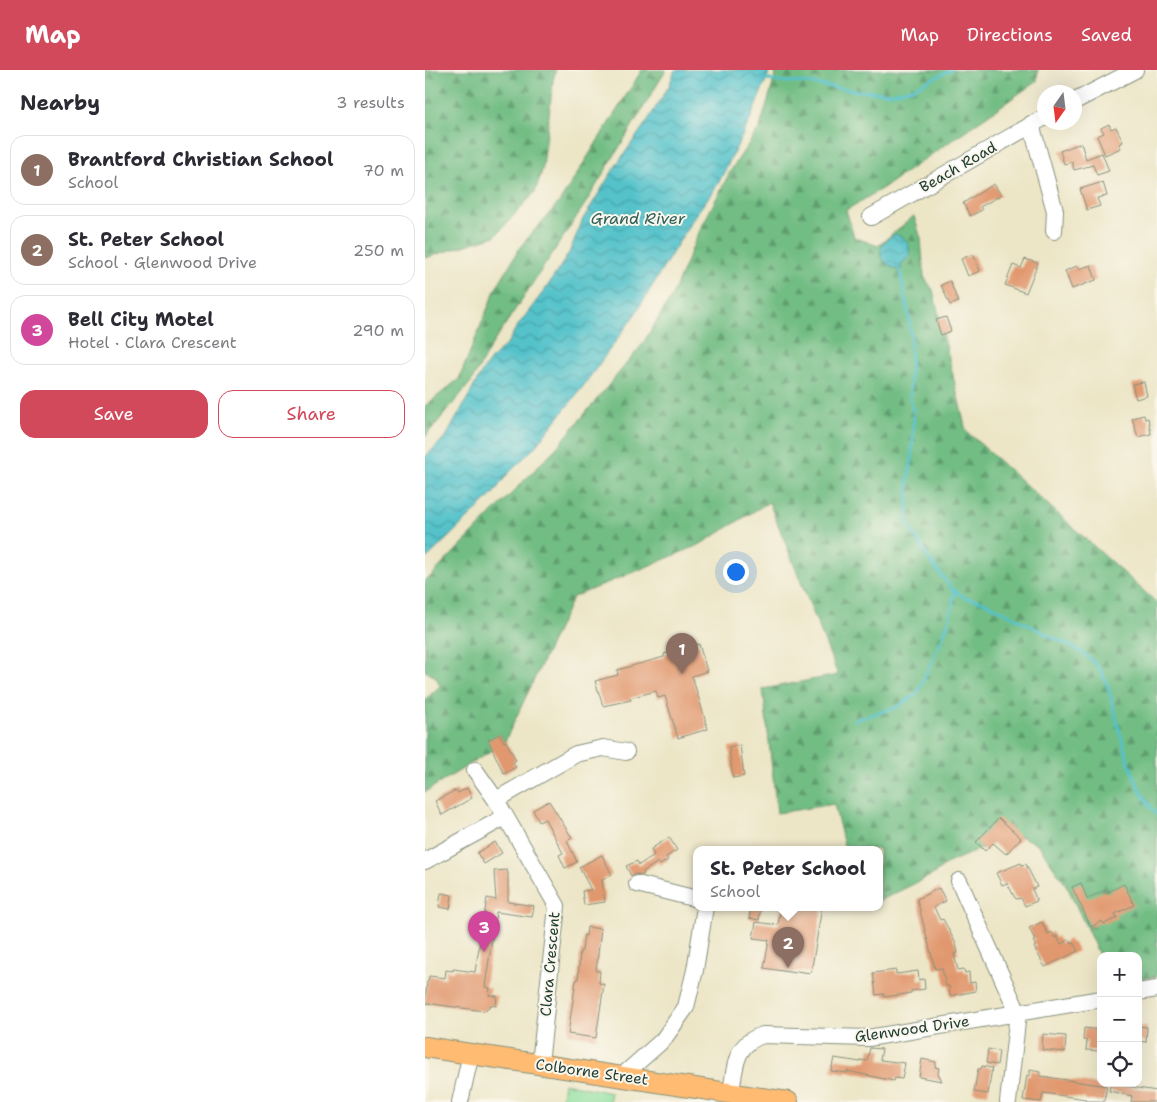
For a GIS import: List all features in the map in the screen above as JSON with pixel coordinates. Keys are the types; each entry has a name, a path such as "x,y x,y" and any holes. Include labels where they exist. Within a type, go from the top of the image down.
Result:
{"main road":[{"name":"Colborne Street","path":"425,1047 788,1102"}],"street":[{"path":"1082,97 1135,70"},
{"name":"Beach Road","path":"871,217 1037,120"},
{"path":"1039,130 1055,211 1054,231"},
{"path":"496,800 576,754 603,748 626,752"},
{"name":"Clara Crescent","path":"475,770 496,800 557,906 540,1064"},
{"path":"425,861 505,817"},
{"path":"959,881 1018,1013 1008,1102"},
{"path":"637,884 693,898"},
{"path":"622,1076 663,1040 686,1007 695,970 704,911"},
{"path":"1142,991 1157,989"},
{"name":"Glenwood Drive","path":"731,1093 735,1064 741,1050 747,1042 763,1035 868,1038 1097,1000"},
{"path":"461,1102 471,1053"}],"green space":[{"path":"425,70 556,70 553,80 543,167 535,192 495,236 425,258"},
{"path":"642,70 666,70 585,204 491,346 471,382 425,437 425,406 459,379 496,288 521,246 560,201"},
{"path":"777,70 1038,70 1037,81 883,188 846,210 854,237 878,246 914,216 921,239 924,277 933,290 966,431 1157,603 1157,976 1142,979 1142,952 1098,952 1068,888 1038,844 1020,836 996,842 948,863 934,874 883,899 883,846 844,846 834,804 777,813 763,689 838,675 769,502 699,545 573,597 504,743 425,792 425,700 440,686 436,677 425,671 425,580 559,445 642,345 672,296 700,230 731,170 760,127"},
{"path":"564,1083 611,1093 609,1102 561,1102"}],"water":[{"name":"Grand River","path":"675,70 770,70 750,120 718,184 694,217 634,316 581,389 534,448 506,476 493,494 425,560 425,457 447,435 483,370 507,344 516,328 547,287 569,253 583,219 669,86"},
{"path":"896,234 907,242 910,252 910,256 902,263 900,271 886,263 881,255 884,244"}],"building":[{"path":"1109,124 1111,129 1116,127 1123,142 1119,144 1121,148 1105,155 1097,136 1104,133 1101,128"},
{"path":"1081,143 1086,159 1102,153 1109,171 1097,175 1093,165 1074,170 1072,162 1064,164 1060,151"},
{"path":"1103,182 1107,196 1097,198 1100,206 1087,210 1080,189"},
{"path":"994,184 1001,195 980,207 982,210 970,216 963,203"},
{"path":"973,254 980,271 968,276 961,259"},
{"path":"1025,259 1038,263 1026,293 1005,285 1013,265 1021,268"},
{"path":"1091,265 1096,280 1072,289 1065,271 1077,266 1079,269"},
{"path":"950,281 958,302 950,305 941,285"},
{"path":"946,317 951,331 941,335 936,320"},
{"path":"1144,382 1147,396 1136,399 1132,384"},
{"path":"1144,415 1145,419 1148,418 1151,434 1138,437 1132,418"},
{"path":"699,644 707,671 692,676 708,729 678,738 665,696 658,698 656,691 630,698 631,700 603,706 595,681 618,675 617,670 664,657 664,654"},
{"path":"499,734 504,742 506,741 516,760 513,762 516,767 504,774 488,740"},
{"path":"740,745 744,776 733,778 729,747"},
{"path":"467,788 472,798 442,815 435,801 456,790 458,793"},
{"path":"549,801 572,838 567,841 577,862 565,868 559,855 563,853 545,819 539,822 533,810"},
{"path":"999,818 1021,838 1006,854 993,843 985,851 976,842"},
{"path":"669,837 677,850 666,857 668,860 660,865 658,862 643,872 643,875 635,874 631,876 626,866 637,861 639,865 654,855 651,849"},
{"path":"495,842 502,853 484,864 477,853"},
{"path":"602,855 612,875 602,880 605,902 584,905 582,891 591,890 579,867"},
{"path":"1021,863 1022,865 1026,864 1037,887 1032,889 1037,901 1025,906 1021,898 1015,898 1007,883 1002,885 996,873"},
{"path":"507,870 508,902 534,906 532,917 496,912 485,987 490,988 489,995 497,996 496,1006 491,1005 484,1011 425,1003 429,976 445,978 446,970 453,971 453,969 475,972 487,898 496,900 494,871"},
{"path":"1081,883 1087,899 1105,890 1106,893 1124,884 1134,905 1115,914 1117,918 1104,924 1102,921 1091,927 1072,887"},
{"path":"939,888 946,901 934,907 940,920 943,919 956,944 958,953 954,954 958,970 964,969 965,973 969,972 970,983 975,982 976,991 950,996 949,986 946,986 942,968 935,969 917,899"},
{"path":"441,893 452,895 450,909 439,907"},
{"path":"750,911 760,911 759,920 749,918"},
{"path":"780,911 821,911 811,973 796,971 795,973 764,968 769,940 753,938 756,922 778,925"},
{"path":"1042,922 1048,934 1052,932 1055,938 1057,936 1061,944 1069,939 1078,951 1045,967 1034,947 1036,946 1033,941 1035,940 1029,928"},
{"path":"587,927 601,929 596,971 600,971 599,983 604,984 596,1038 568,1034 576,980 578,980 580,951 582,951"},
{"path":"896,970 896,974 918,971 919,980 924,979 925,989 884,997 884,994 876,995 873,973"},
{"path":"1142,1026 1147,1027 1146,1042 1142,1042"},
{"path":"1084,1028 1097,1030 1097,1051 1086,1050 1087,1041 1083,1040"},
{"path":"1043,1034 1066,1036 1065,1052 1042,1050"},
{"path":"870,1048 882,1049 880,1060 905,1063 902,1079 895,1078 894,1081 847,1071 847,1073 831,1071 834,1058 861,1062 861,1060 867,1061"},
{"path":"988,1049 999,1051 997,1065 986,1063"},
{"path":"922,1059 936,1062 935,1067 939,1068 938,1073 942,1081 919,1077"},
{"path":"982,1066 992,1068 988,1094 974,1092 978,1069 981,1069"},
{"path":"1030,1070 1040,1072 1040,1076 1097,1085 1097,1087 1107,1087 1104,1101 1085,1101 1086,1099 1043,1093 1041,1102 1023,1100 1027,1075 1030,1076"},
{"path":"1110,1087 1131,1087 1157,1091 1157,1102 1131,1102 1132,1096 1109,1091"}],"waterway":[{"path":"765,78 773,81 892,93 913,88 951,70"},
{"path":"900,271 911,336 910,398 914,414 912,459 908,480 908,524 930,561 953,590 966,598 982,601 1067,644 1093,661 1104,677 1108,687 1125,751 1135,779 1141,792 1157,815"},
{"path":"854,720 895,708 917,694 950,617 955,590"}],"place":[{"name":"Brantford Christian School","path":"682,674"},
{"name":"Bell City Motel","path":"484,952"},
{"name":"St. Peter School","path":"788,968"}]}
